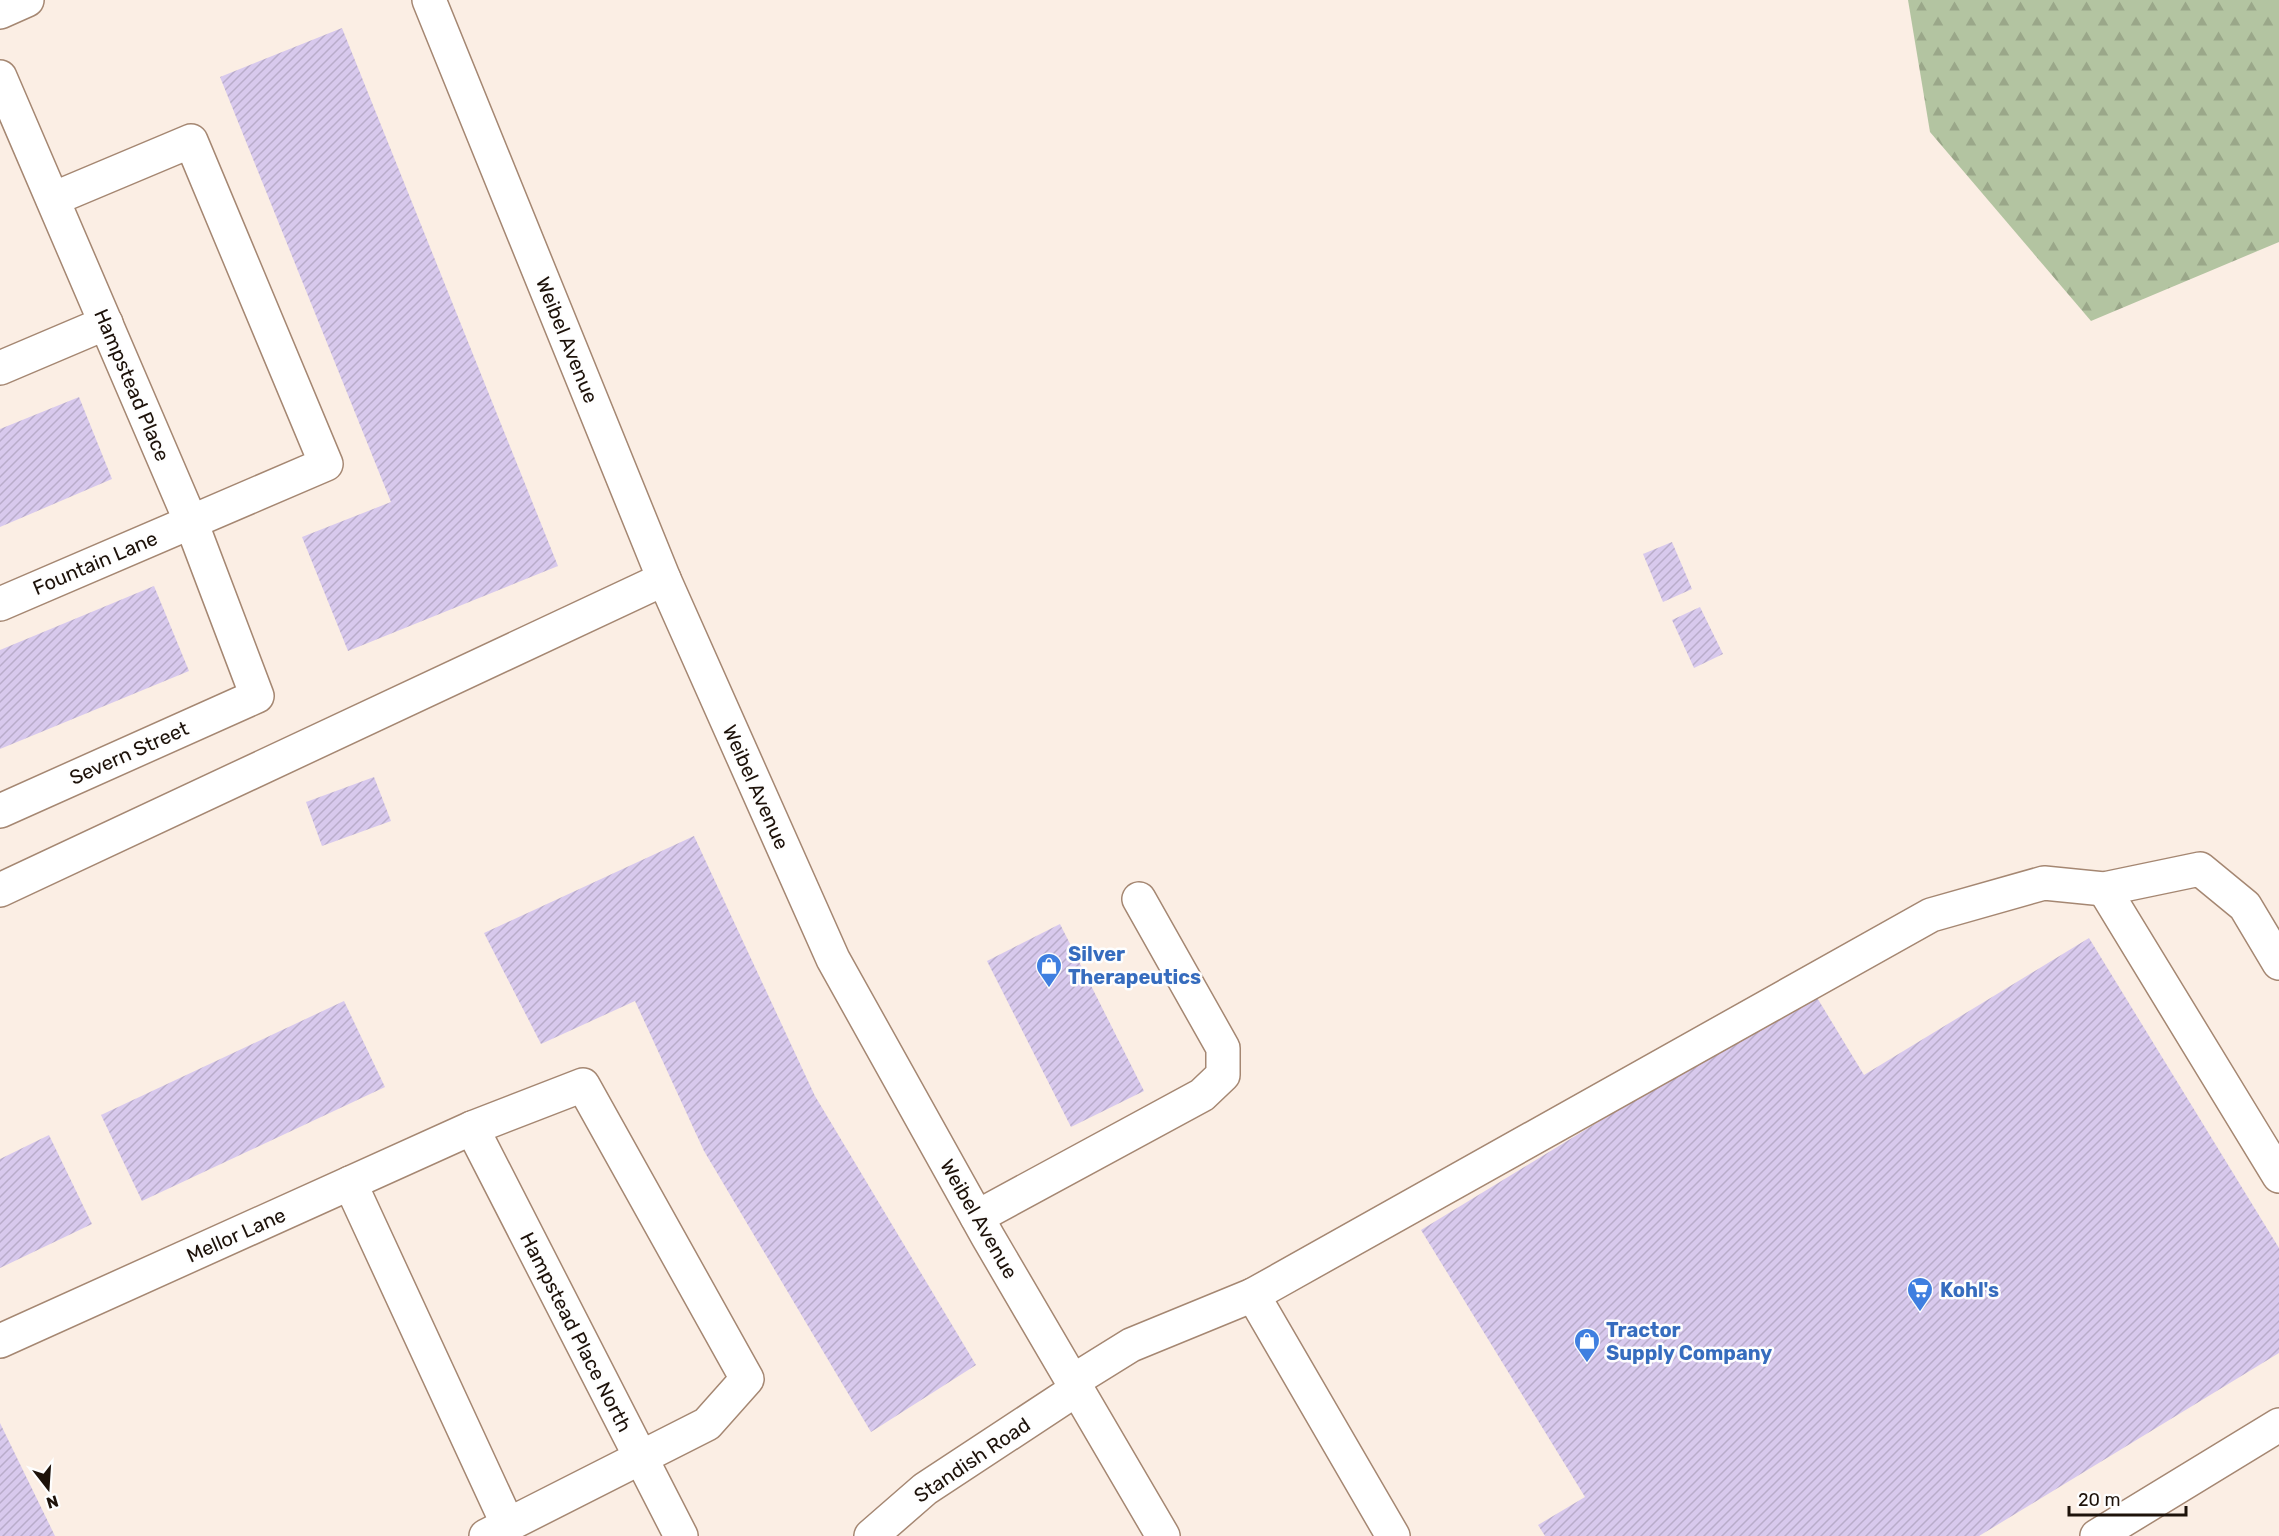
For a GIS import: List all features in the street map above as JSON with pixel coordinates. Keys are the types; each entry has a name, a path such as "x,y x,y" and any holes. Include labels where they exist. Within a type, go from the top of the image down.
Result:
{"street":[{"path":"0,12 27,0"},
{"name":"Weibel Avenue","path":"429,0 663,579 833,959 977,1217 1163,1536"},
{"name":"Hampstead Place","path":"0,77 191,522 257,696"},
{"name":"Fountain Lane","path":"0,604 326,464 191,141 53,199"},
{"path":"0,368 106,322"},
{"path":"0,890 663,579"},
{"name":"Severn Street","path":"0,811 257,696"},
{"name":"Standish Road","path":"871,1536 925,1489 1131,1344 1253,1295 1931,915 2044,883 2104,889 2200,869 2245,906 2279,963"},
{"path":"2104,889 2279,1176"},
{"path":"977,1217 1202,1095 1223,1075 1223,1048 1139,899"},
{"name":"Mellor Lane","path":"0,1341 472,1128 583,1085 747,1379 707,1424 640,1458"},
{"name":"Hampstead Place North","path":"472,1128 681,1536"},
{"path":"350,1183 497,1530 640,1458"},
{"path":"1253,1295 1393,1536"},
{"path":"2097,1536 2279,1425"}],"green space":[{"path":"1908,0 2279,0 2279,242 2091,321 1930,132"}],"building":[{"path":"342,28 558,566 348,651 302,537 391,502 220,77"},
{"path":"79,397 112,479 0,527 0,429"},
{"path":"1672,542 1692,589 1663,602 1643,554"},
{"path":"154,586 189,671 0,749 0,650"},
{"path":"1700,607 1723,654 1694,668 1672,620"},
{"path":"374,777 391,821 322,846 306,802"},
{"path":"694,836 815,1096 976,1365 871,1432 704,1151 635,1001 541,1044 484,933"},
{"path":"1060,924 1144,1091 1071,1127 987,961"},
{"path":"2089,938 2279,1248 2279,1353 1979,1536 1545,1536 1538,1525 1585,1497 1421,1230 1813,991 1864,1075"},
{"path":"344,1001 385,1087 142,1201 101,1115"},
{"path":"49,1135 92,1224 0,1268 0,1159"},
{"path":"0,1423 55,1536 0,1536"}],"place":[{"name":"Silver Therapeutics","path":"1049,989"},
{"name":"Kohl's","path":"1920,1313"},
{"name":"Tractor Supply Company","path":"1587,1364"}]}
